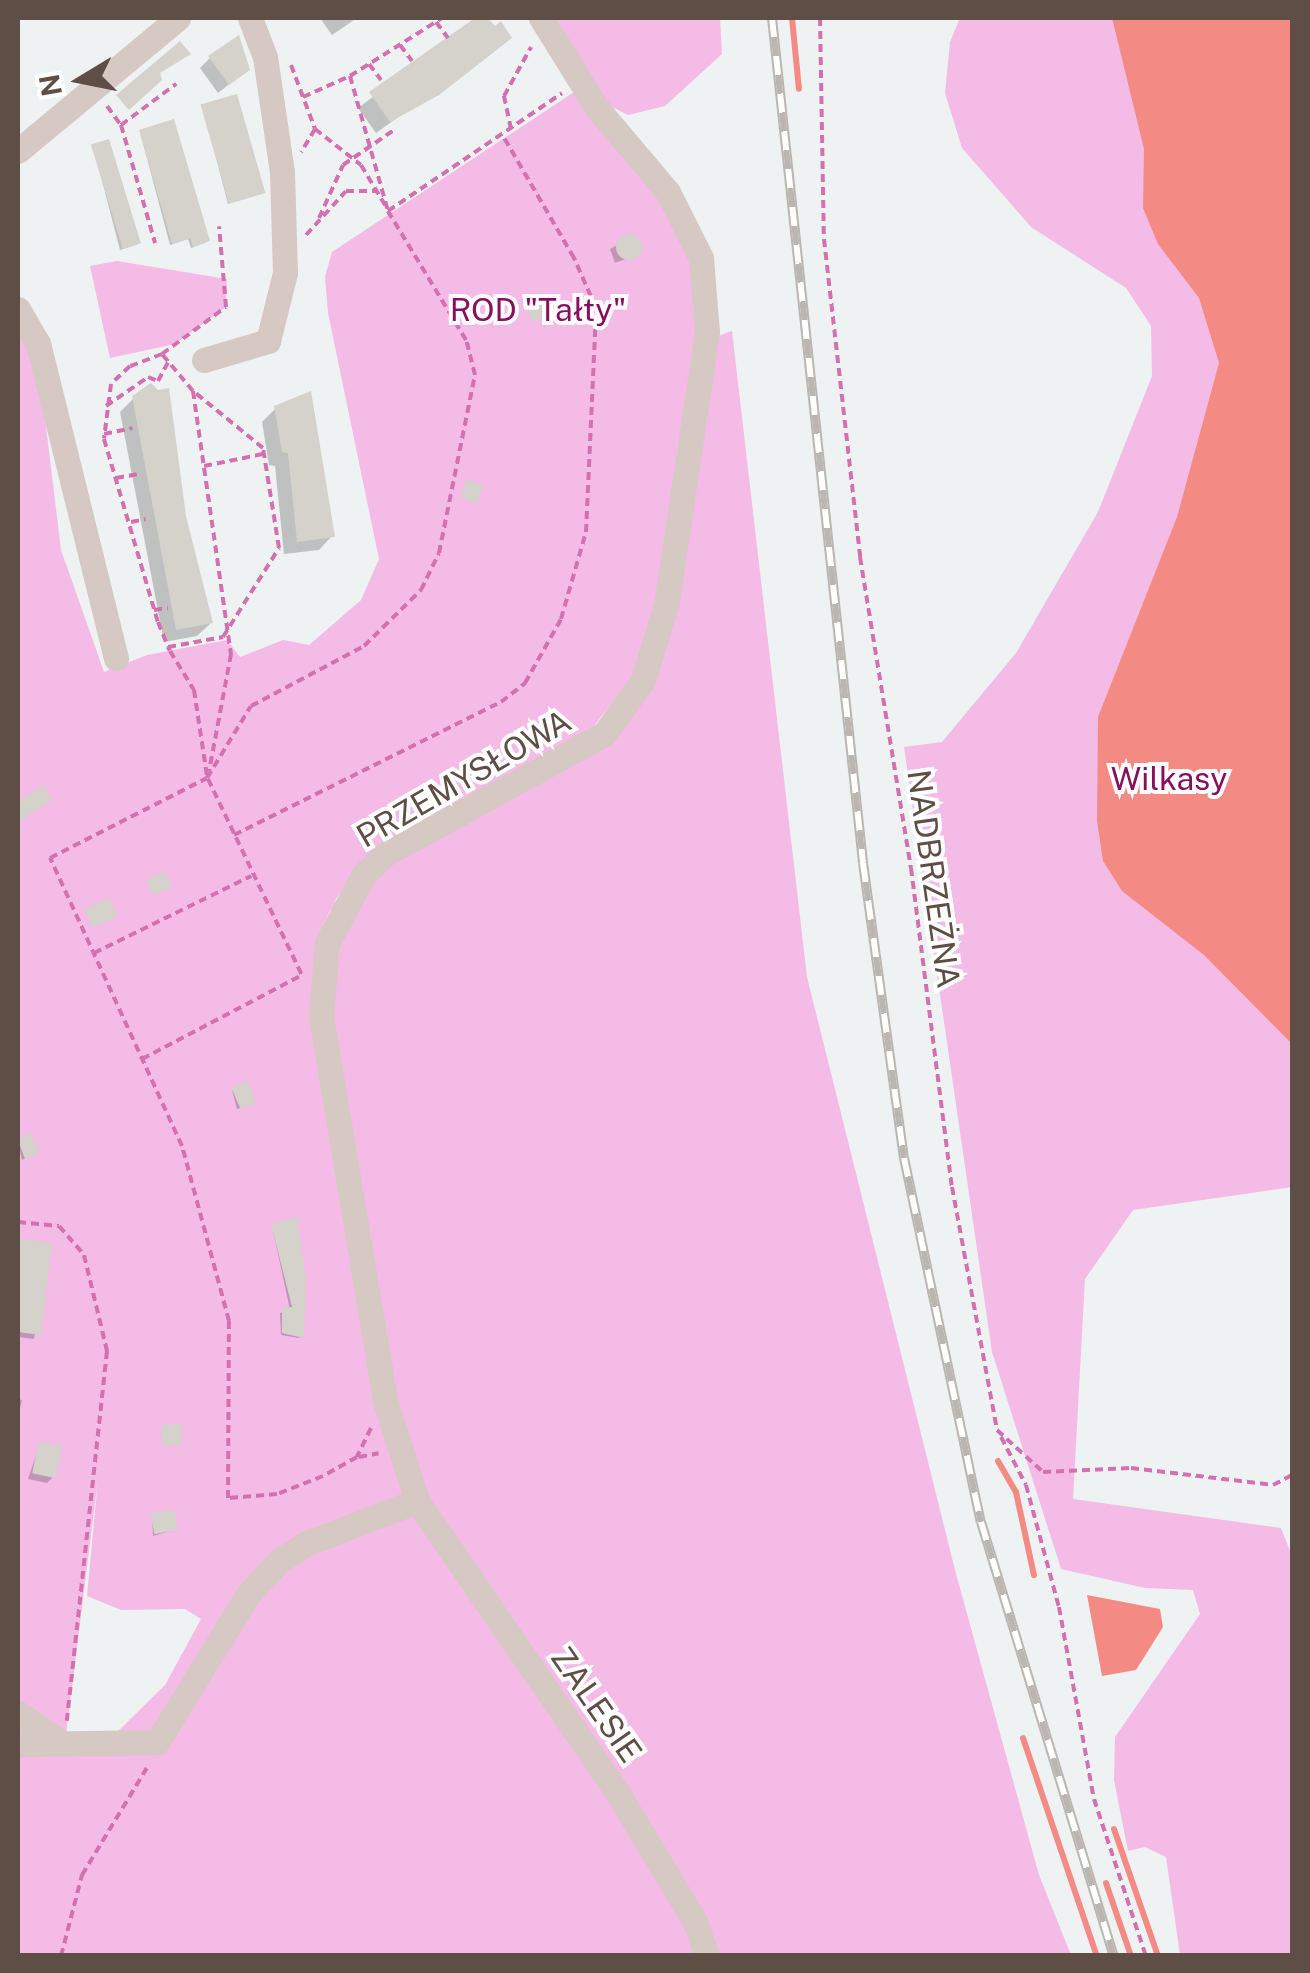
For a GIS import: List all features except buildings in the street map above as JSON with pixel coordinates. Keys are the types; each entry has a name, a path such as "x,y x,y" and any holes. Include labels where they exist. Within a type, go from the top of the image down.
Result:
{"street":[{"path":"18,152 178,18"},
{"path":"204,360 268,341 285,272 282,172 265,57 250,18"},
{"name":"PRZEMYSŁOWA","path":"417,1500 385,1400 311,980 337,916 364,874 384,855 604,734 629,706 659,639 707,332 707,287 702,258 668,192 577,80 540,18"},
{"path":"18,310 38,343 116,658"},
{"path":"18,1744 156,1742 168,1732 249,1593 279,1561 305,1544 417,1500"},
{"name":"ZALESIE","path":"417,1500 617,1792 695,1922 706,1956"},
{"path":"18,1713 64,1744"}],"path":[{"path":"303,97 350,76 442,18"},
{"name":"NADBRZEŻNA","path":"820,18 824,239 860,557 912,868 952,1186 997,1430 1026,1485 1059,1607 1094,1800 1146,1956"},
{"path":"436,22 448,38"},
{"path":"511,130 504,96 532,43"},
{"path":"400,44 412,61"},
{"path":"369,64 380,80"},
{"path":"350,76 388,211"},
{"path":"388,211 503,136 577,80"},
{"path":"121,124 176,84"},
{"path":"94,90 121,124 156,243"},
{"path":"315,129 350,157 376,191 466,340 475,375 440,554 421,590 383,632 252,706 207,778 50,858 182,1146 229,1321 228,1498 277,1494 357,1457 385,1400"},
{"path":"319,218 328,188 350,157 394,130"},
{"path":"234,835 501,702 524,683 561,619 586,532 596,308 574,258 503,136"},
{"path":"301,240 346,191 376,191"},
{"path":"142,1059 311,980 253,875 207,778 194,690 168,647 154,610 104,434 111,384 130,366 162,354 226,307 219,226"},
{"path":"162,354 193,390 264,454 280,548 230,630 168,647"},
{"path":"106,406 148,376 157,384 168,362"},
{"path":"193,390 230,630 207,778"},
{"path":"104,434 132,428"},
{"path":"204,466 264,454"},
{"path":"116,478 139,474"},
{"path":"130,522 146,519"},
{"path":"142,567 154,564"},
{"path":"154,610 168,608"},
{"path":"94,953 253,875"},
{"path":"18,1222 59,1226 84,1255 107,1352 64,1744"},
{"path":"997,1430 1042,1472 1131,1468 1273,1485 1292,1475"},
{"path":"62,1956 82,1875 150,1764"}],"green space":[{"path":"556,18 720,18 722,54 665,106 628,115 610,106 588,78"},
{"path":"960,18 1292,18 1292,1187 1133,1210 1085,1279 1073,1499 1281,1528 1292,1556 1292,1955 1180,1955 1166,1857 1145,1847 1128,1851 1114,1780 1115,1737 1200,1614 1193,1590 1145,1588 1061,1569 992,1352 904,747 942,742 1016,653 1098,512 1152,376 1151,326 1126,288 1031,227 962,148 945,93 950,42"},
{"name":"ROD \"Tałty\"","path":"574,92 659,192 686,236 700,294 701,342 732,331 807,977 955,1570 1039,1875 1071,1955 18,1955 18,330 35,361 61,550 104,672 147,655 227,640 240,657 283,640 309,645 361,600 379,559 328,313 325,277 332,252","holes":["689,427 663,622 620,727 384,855 333,903 364,861 584,739 633,676 658,614","331,909 322,983 326,1057 313,996 318,936","98,1479 87,1596 121,1610 185,1609 201,1619 165,1685 107,1742 162,1735 188,1696 169,1732 142,1746 65,1743"]},
{"path":"117,261 227,279 226,307 175,344 110,358 90,266"}],"shaded area":[{"name":"Wilkasy","path":"1112,18 1292,18 1292,1044 1204,955 1122,891 1103,861 1097,821 1098,717 1177,517 1219,363 1199,298 1158,244 1143,208 1144,149"},
{"path":"1087,1595 1160,1609 1163,1627 1136,1670 1102,1676"}],"waterway":[{"path":"792,18 799,89"},
{"path":"998,1461 1016,1492 1034,1575"},
{"path":"1023,1738 1097,1956"},
{"path":"1114,1829 1158,1956"},
{"path":"1106,1883 1131,1956"}],"railway":[{"path":"772,18 863,863 904,1158 981,1522 1114,1956"}]}
